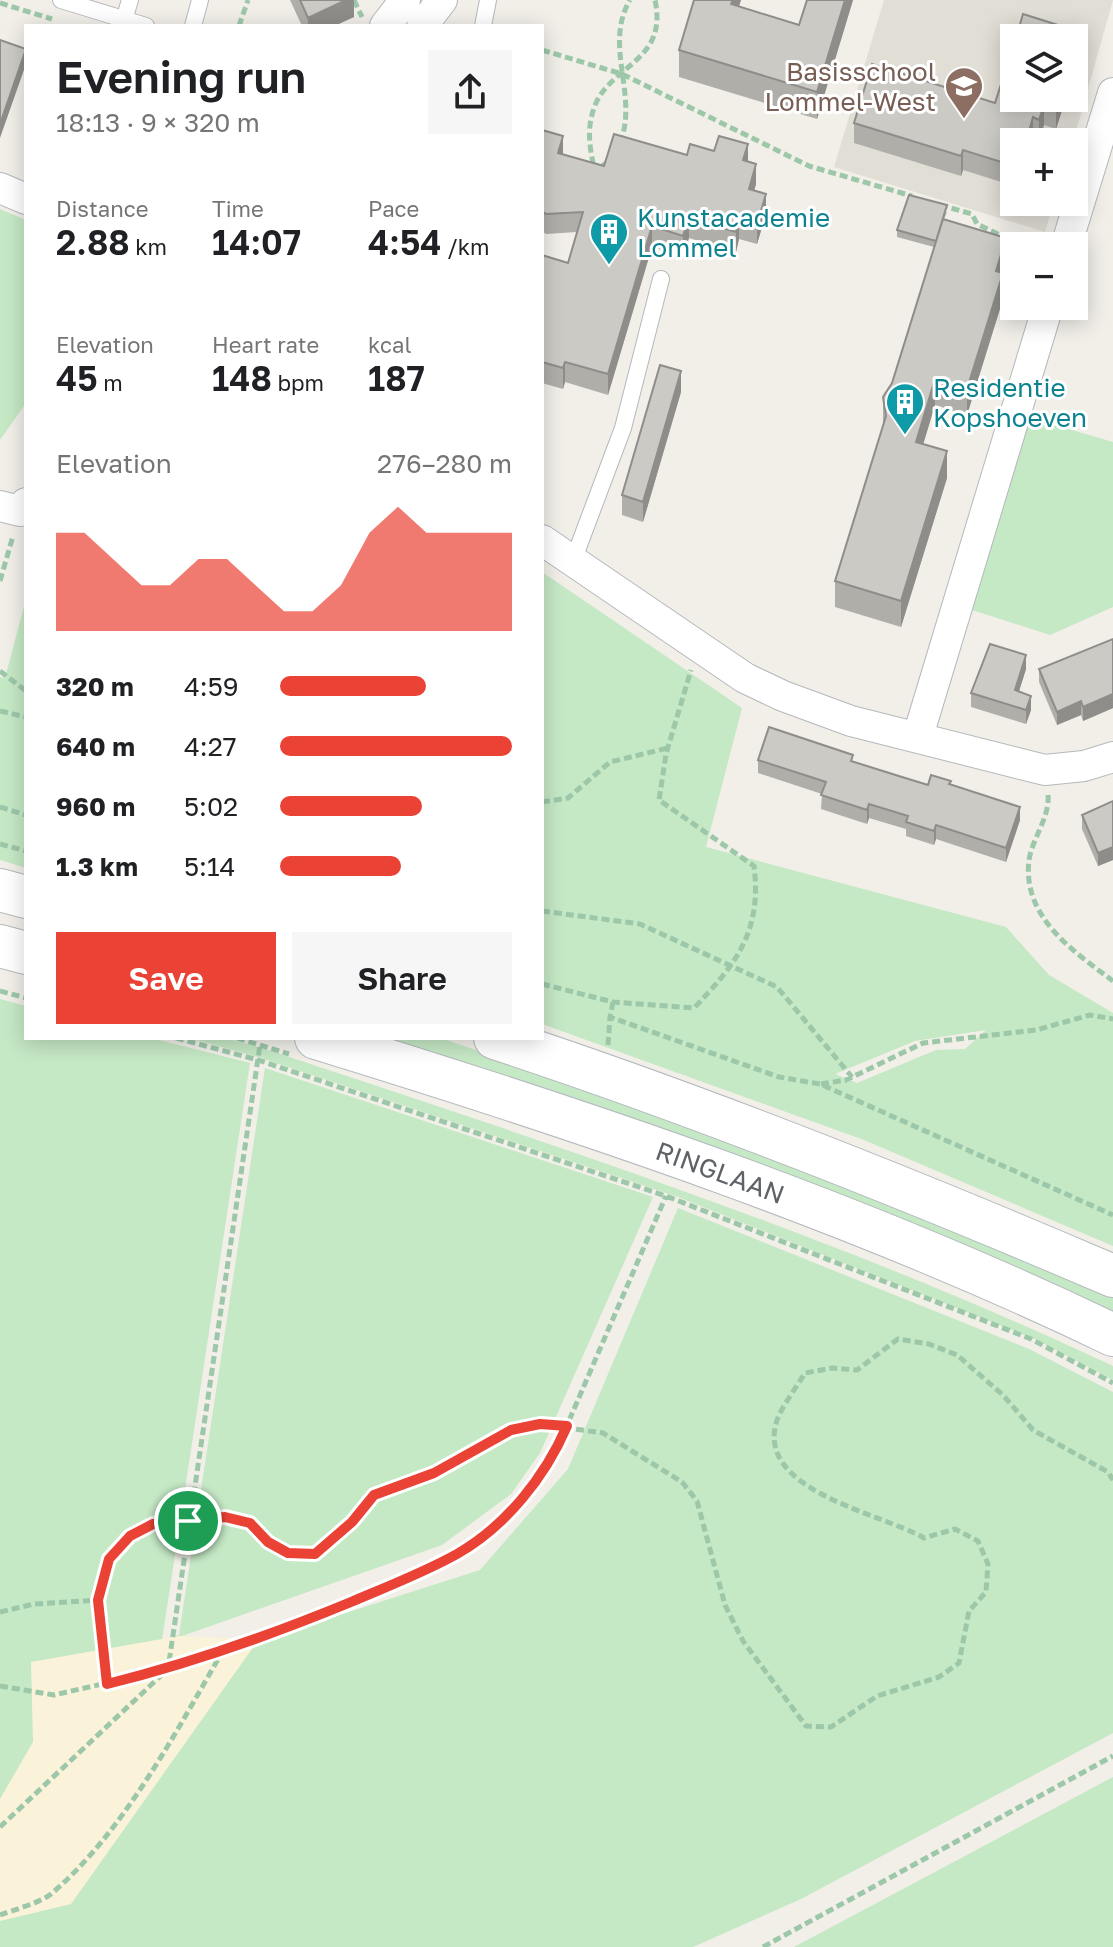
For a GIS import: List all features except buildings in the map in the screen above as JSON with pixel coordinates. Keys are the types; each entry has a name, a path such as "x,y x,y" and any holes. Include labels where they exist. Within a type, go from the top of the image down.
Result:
{"main road":[{"path":"0,890 24,896"},
{"path":"0,946 24,952"},
{"name":"RINGLAAN","path":"322,1040 466,1085 856,1224 1113,1335"},
{"name":"RINGLAAN","path":"501,1040 626,1081 912,1190 1113,1276"}],"street":[{"path":"387,24 405,0"},
{"path":"424,24 442,0"},
{"path":"1070,232 1113,93"},
{"path":"0,188 24,198"},
{"path":"918,736 1044,320"},
{"path":"544,541 745,678 851,721 1045,770 1084,766 1113,757"}],"lane":[{"path":"61,0 139,24"},
{"path":"124,20 130,0"},
{"path":"194,24 200,0"},
{"path":"483,24 488,0"},
{"path":"573,561 623,428 661,279"}],"path":[{"path":"240,24 248,0"},
{"path":"618,148 628,104 617,33 630,0"},
{"path":"595,171 587,138 597,101 645,55 658,15 655,0"},
{"path":"0,3 59,21"},
{"path":"544,51 622,74 809,166 972,214 977,224 1000,235"},
{"path":"592,179 595,171 613,158"},
{"path":"0,581 15,507"},
{"path":"544,985 613,1002 694,1008 732,964 747,940 758,898 754,866 659,800 668,748 698,646"},
{"path":"0,671 24,689"},
{"path":"0,711 24,717"},
{"path":"544,802 568,798 610,762 668,748"},
{"path":"1045,770 1048,801 1029,861 1033,905 1069,948 1113,981"},
{"path":"0,807 24,814"},
{"path":"0,844 24,850"},
{"path":"544,911 640,924 777,987 852,1077"},
{"path":"0,991 24,997"},
{"path":"608,1054 613,1002"},
{"path":"820,1084 852,1077 923,1043 1036,1030 1090,1015 1113,1019"},
{"path":"610,1017 779,1077 820,1084 1113,1215"},
{"path":"183,1040 258,1060 666,1196 1031,1339 1113,1383"},
{"path":"0,1827 168,1669 260,1045"},
{"path":"0,1686 54,1695 168,1669 221,1653 396,1583 459,1553 515,1506 552,1460 666,1196"},
{"path":"107,1684 98,1600 109,1559 130,1536 153,1524 225,1517 250,1523 268,1542 288,1553 315,1554 352,1522 374,1495 434,1473 511,1430 540,1424 603,1433 682,1482 697,1501 714,1570 737,1629 806,1726 831,1727 877,1696 939,1677 959,1663 969,1611 986,1592 988,1564 978,1541 955,1529 924,1538 867,1512 832,1502 783,1468 776,1441 778,1418 805,1373 832,1368 857,1370 898,1339 929,1344 957,1355 1003,1395 1033,1430 1108,1472 1113,1480"},
{"path":"0,1612 34,1604 98,1600"},
{"path":"0,1915 49,1896 106,1836 185,1717 221,1653"},
{"path":"763,1947 1113,1756"}],"shaded area":[{"name":"Basisschool Lommel-West","path":"884,0 1113,0 1088,89 1088,24 1000,24 1000,112 1081,112 1077,128 1000,128 1000,216 1050,216 1045,232 834,167"}],"green space":[{"path":"0,209 24,219 24,406 0,440"},
{"path":"1024,416 1113,442 1113,607 1050,635 966,608"},
{"path":"544,573 742,708 706,847 1006,927 1049,975 1113,1013 1113,1246 864,1140 544,1025","holes":["986,1030 965,1049 936,1050 857,1083 835,1074 915,1041"]},
{"path":"24,607 24,867 0,860 0,677 5,678"},
{"path":"0,999 24,1005 24,1040 159,1040 250,1063 162,1640 179,1635 265,1068 653,1197 540,1453 511,1494 442,1545 182,1636 258,1641 480,1570 568,1469 678,1208 1029,1349 1113,1392 1113,1733 801,1899 693,1947 0,1947"},
{"path":"196,1040 232,1040 265,1049 587,1157 800,1234 1010,1319 1113,1366 1113,1380 1037,1340 678,1197 261,1058"},
{"path":"385,1040 447,1040 767,1150 1113,1296 1113,1320"},
{"path":"1113,1777 1113,1947 794,1947"}],"sand":[{"path":"179,1636 259,1639 71,1904 0,1921 0,1799 33,1742 31,1662"}],"place":[{"name":"Basisschool Lommel-West","path":"964,120"},
{"name":"Kunstacademie Lommel","path":"609,266"},
{"name":"Residentie Kopshoeven","path":"905,436"}],"route":[{"path":"540,1424 567,1426 552,1460 515,1506 459,1553 292,1627 221,1653 107,1684 105,1641 98,1600 109,1559 130,1536 153,1524 188,1521 225,1517 250,1523 268,1542 288,1553 315,1554 352,1522 374,1495 434,1473 511,1430 540,1424"}]}
